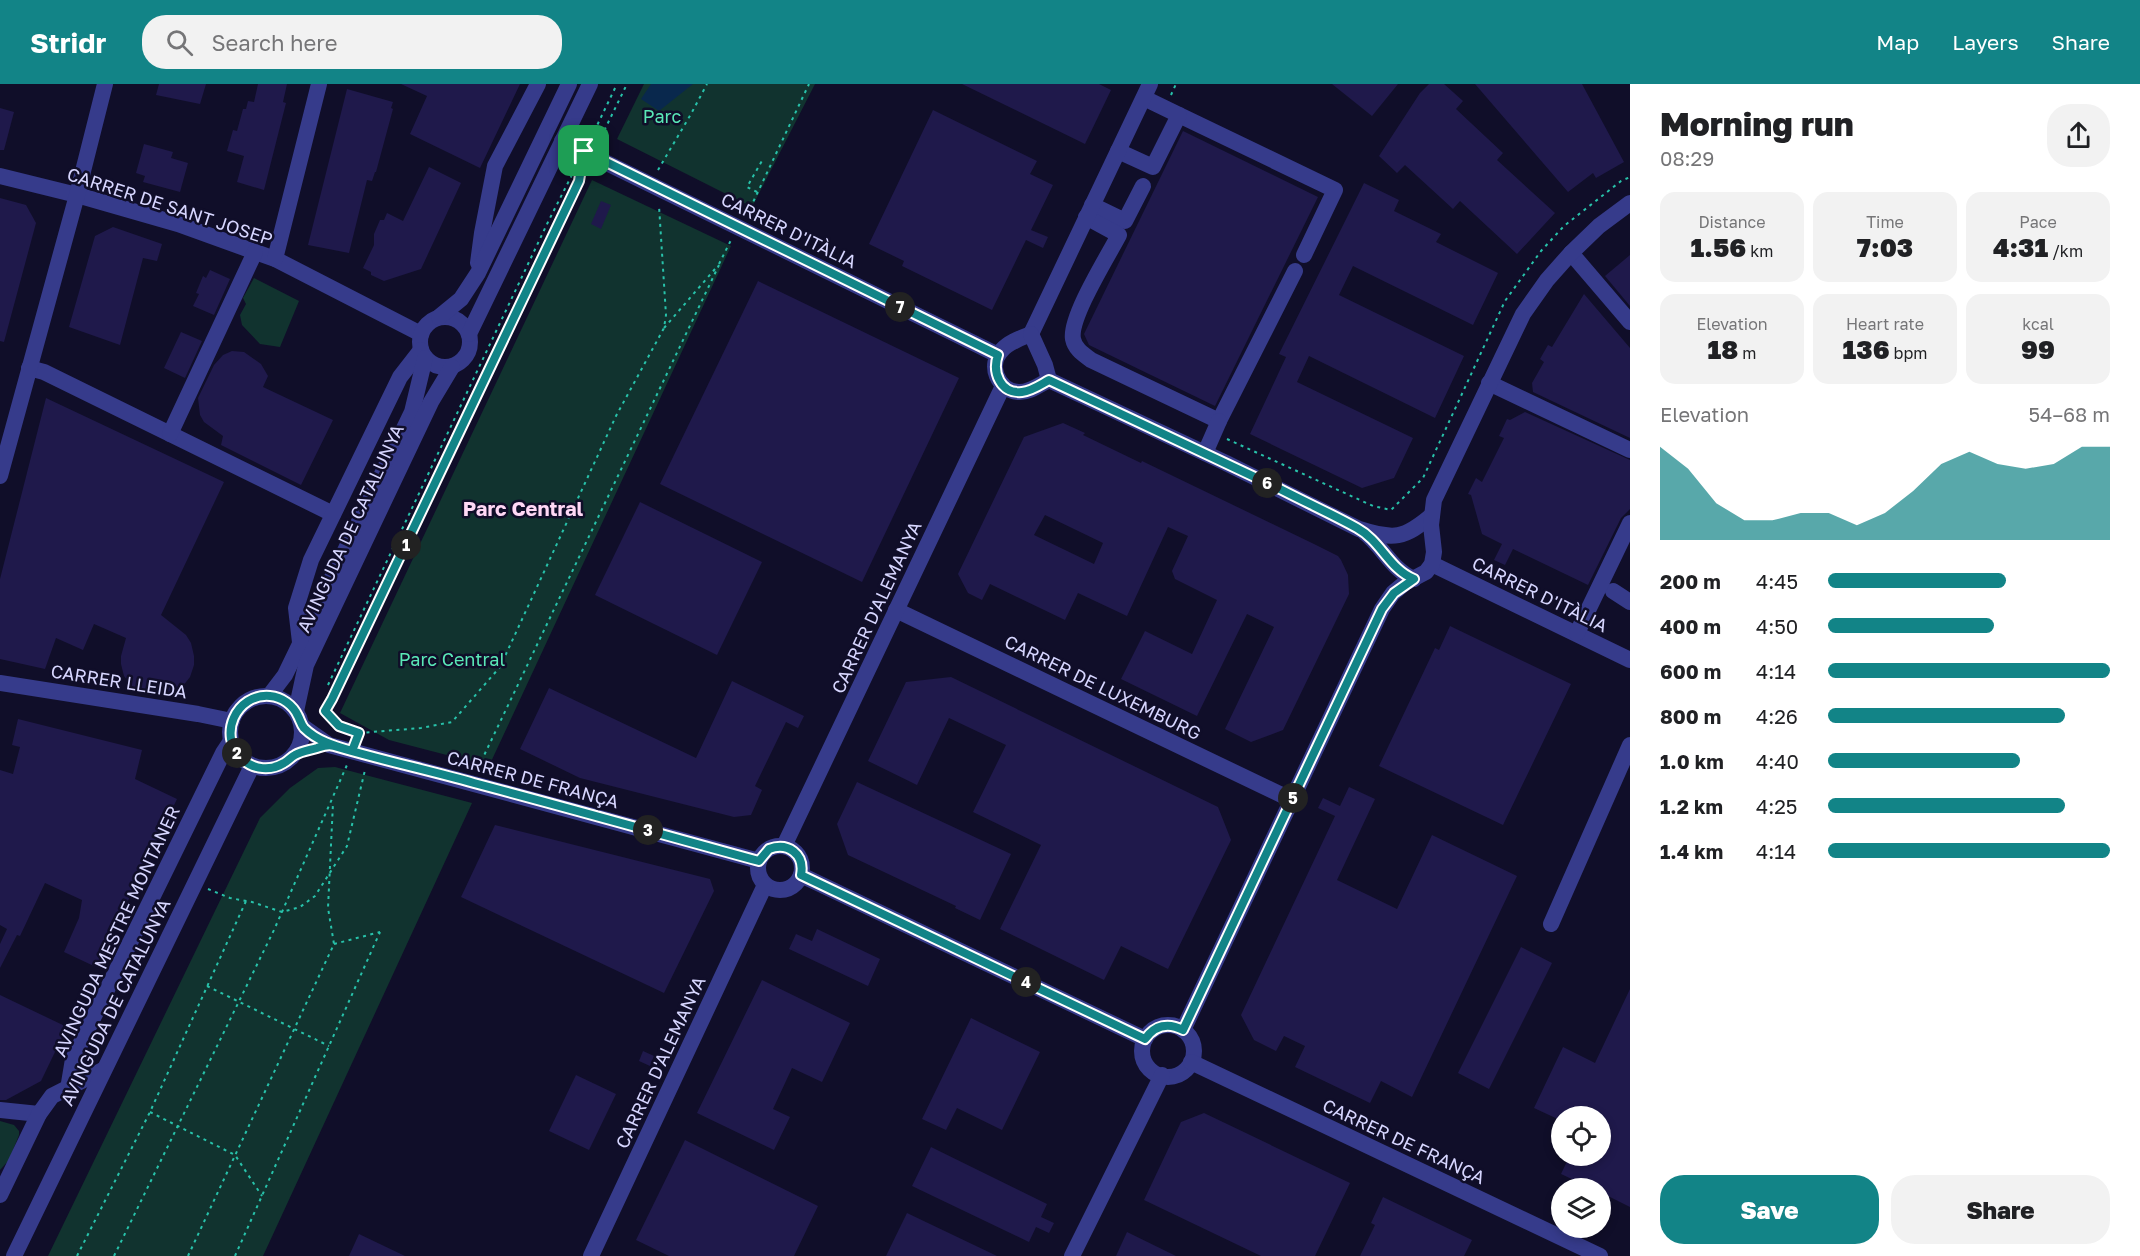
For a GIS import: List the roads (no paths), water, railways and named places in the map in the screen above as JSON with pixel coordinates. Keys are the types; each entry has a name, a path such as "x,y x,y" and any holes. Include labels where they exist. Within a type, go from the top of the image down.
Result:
{"street":[{"path":"0,476 4,441 29,368 105,84"},
{"path":"275,259 319,84"},
{"path":"478,273 482,233 495,166 538,84"},
{"path":"300,643 297,602 311,560 333,514 400,377 422,347 431,320 440,317 461,299 478,273 569,84"},
{"path":"469,334 590,84"},
{"path":"1049,380 1024,392 1010,390 1003,386 995,371 998,355 1007,345 1031,334 1147,91 1172,111 1335,190 1304,255"},
{"path":"1118,150 1153,167 1172,111"},
{"name":"CARRER D'ITÀLIA","path":"562,141 654,185 742,222 998,355"},
{"name":"CARRER DE SANT JOSEP","path":"0,176 178,224 275,259 422,347"},
{"path":"1089,211 1125,221 1143,186"},
{"path":"1183,1030 1382,609 1394,593 1425,572 1432,564 1434,552 1431,515 1434,500 1523,314 1547,280 1571,253 1599,226 1630,203"},
{"path":"1089,211 1119,235 1076,316 1073,337 1078,350 1091,360 1217,427"},
{"path":"170,434 255,252"},
{"path":"1571,253 1630,322"},
{"path":"1205,453 1295,271"},
{"path":"422,347 437,367 452,366 464,359 467,354 470,340 465,327 454,318 440,317"},
{"path":"1031,334 1049,380 1359,529 1379,536 1401,535 1417,528 1431,515"},
{"name":"AVINGUDA DE CATALUNYA","path":"269,696 285,675 412,412 422,347"},
{"name":"AVINGUDA DE CATALUNYA","path":"299,719 306,665 431,402 452,366"},
{"path":"29,368 44,372 333,514"},
{"path":"1489,382 1630,450"},
{"name":"CARRER D'ALEMANYA","path":"784,846 1003,386"},
{"path":"1577,633 1630,523"},
{"path":"1359,529 1384,552 1398,570 1414,579"},
{"name":"CARRER D'ITÀLIA","path":"1432,564 1630,660"},
{"path":"1613,591 1630,602"},
{"name":"CARRER DE LUXEMBURG","path":"896,610 1292,800"},
{"name":"CARRER LLEIDA","path":"0,683 232,721"},
{"path":"269,696 284,700 299,719 302,740 294,755 282,765 267,768 252,766 237,753 231,741 232,721 235,714 253,698 269,696"},
{"name":"CARRER DE FRANÇA","path":"299,719 329,745 759,861"},
{"name":"AVINGUDA MESTRE MONTANER","path":"68,1089 74,1059 223,753 231,741"},
{"path":"294,755 329,745"},
{"path":"1551,924 1630,746"},
{"name":"AVINGUDA DE CATALUNYA","path":"14,1256 252,766"},
{"path":"784,846 793,850 799,857 802,866 801,875 793,886 785,890 777,890 765,885 758,872 759,861 769,849 784,846"},
{"path":"801,875 1145,1039"},
{"name":"CARRER D'ALEMANYA","path":"591,1256 765,885"},
{"path":"1173,1025 1183,1030 1193,1044 1194,1055 1185,1070 1179,1074 1162,1075 1150,1068 1144,1060 1143,1049 1145,1039 1152,1030 1173,1025"},
{"name":"CARRER DE FRANÇA","path":"1191,1062 1600,1256"},
{"path":"0,1193 39,1114 52,1096 103,1070"},
{"path":"1072,1256 1162,1075"},
{"path":"68,1089 74,1096 77,1107 69,1141"},
{"path":"0,1110 39,1114"}],"water":[{"path":"651,84 693,84 659,111 641,99"}],"district":[{"name":"Parc Central","path":"523,508"}],"park label":[{"name":"Parc","path":"662,116"}]}
